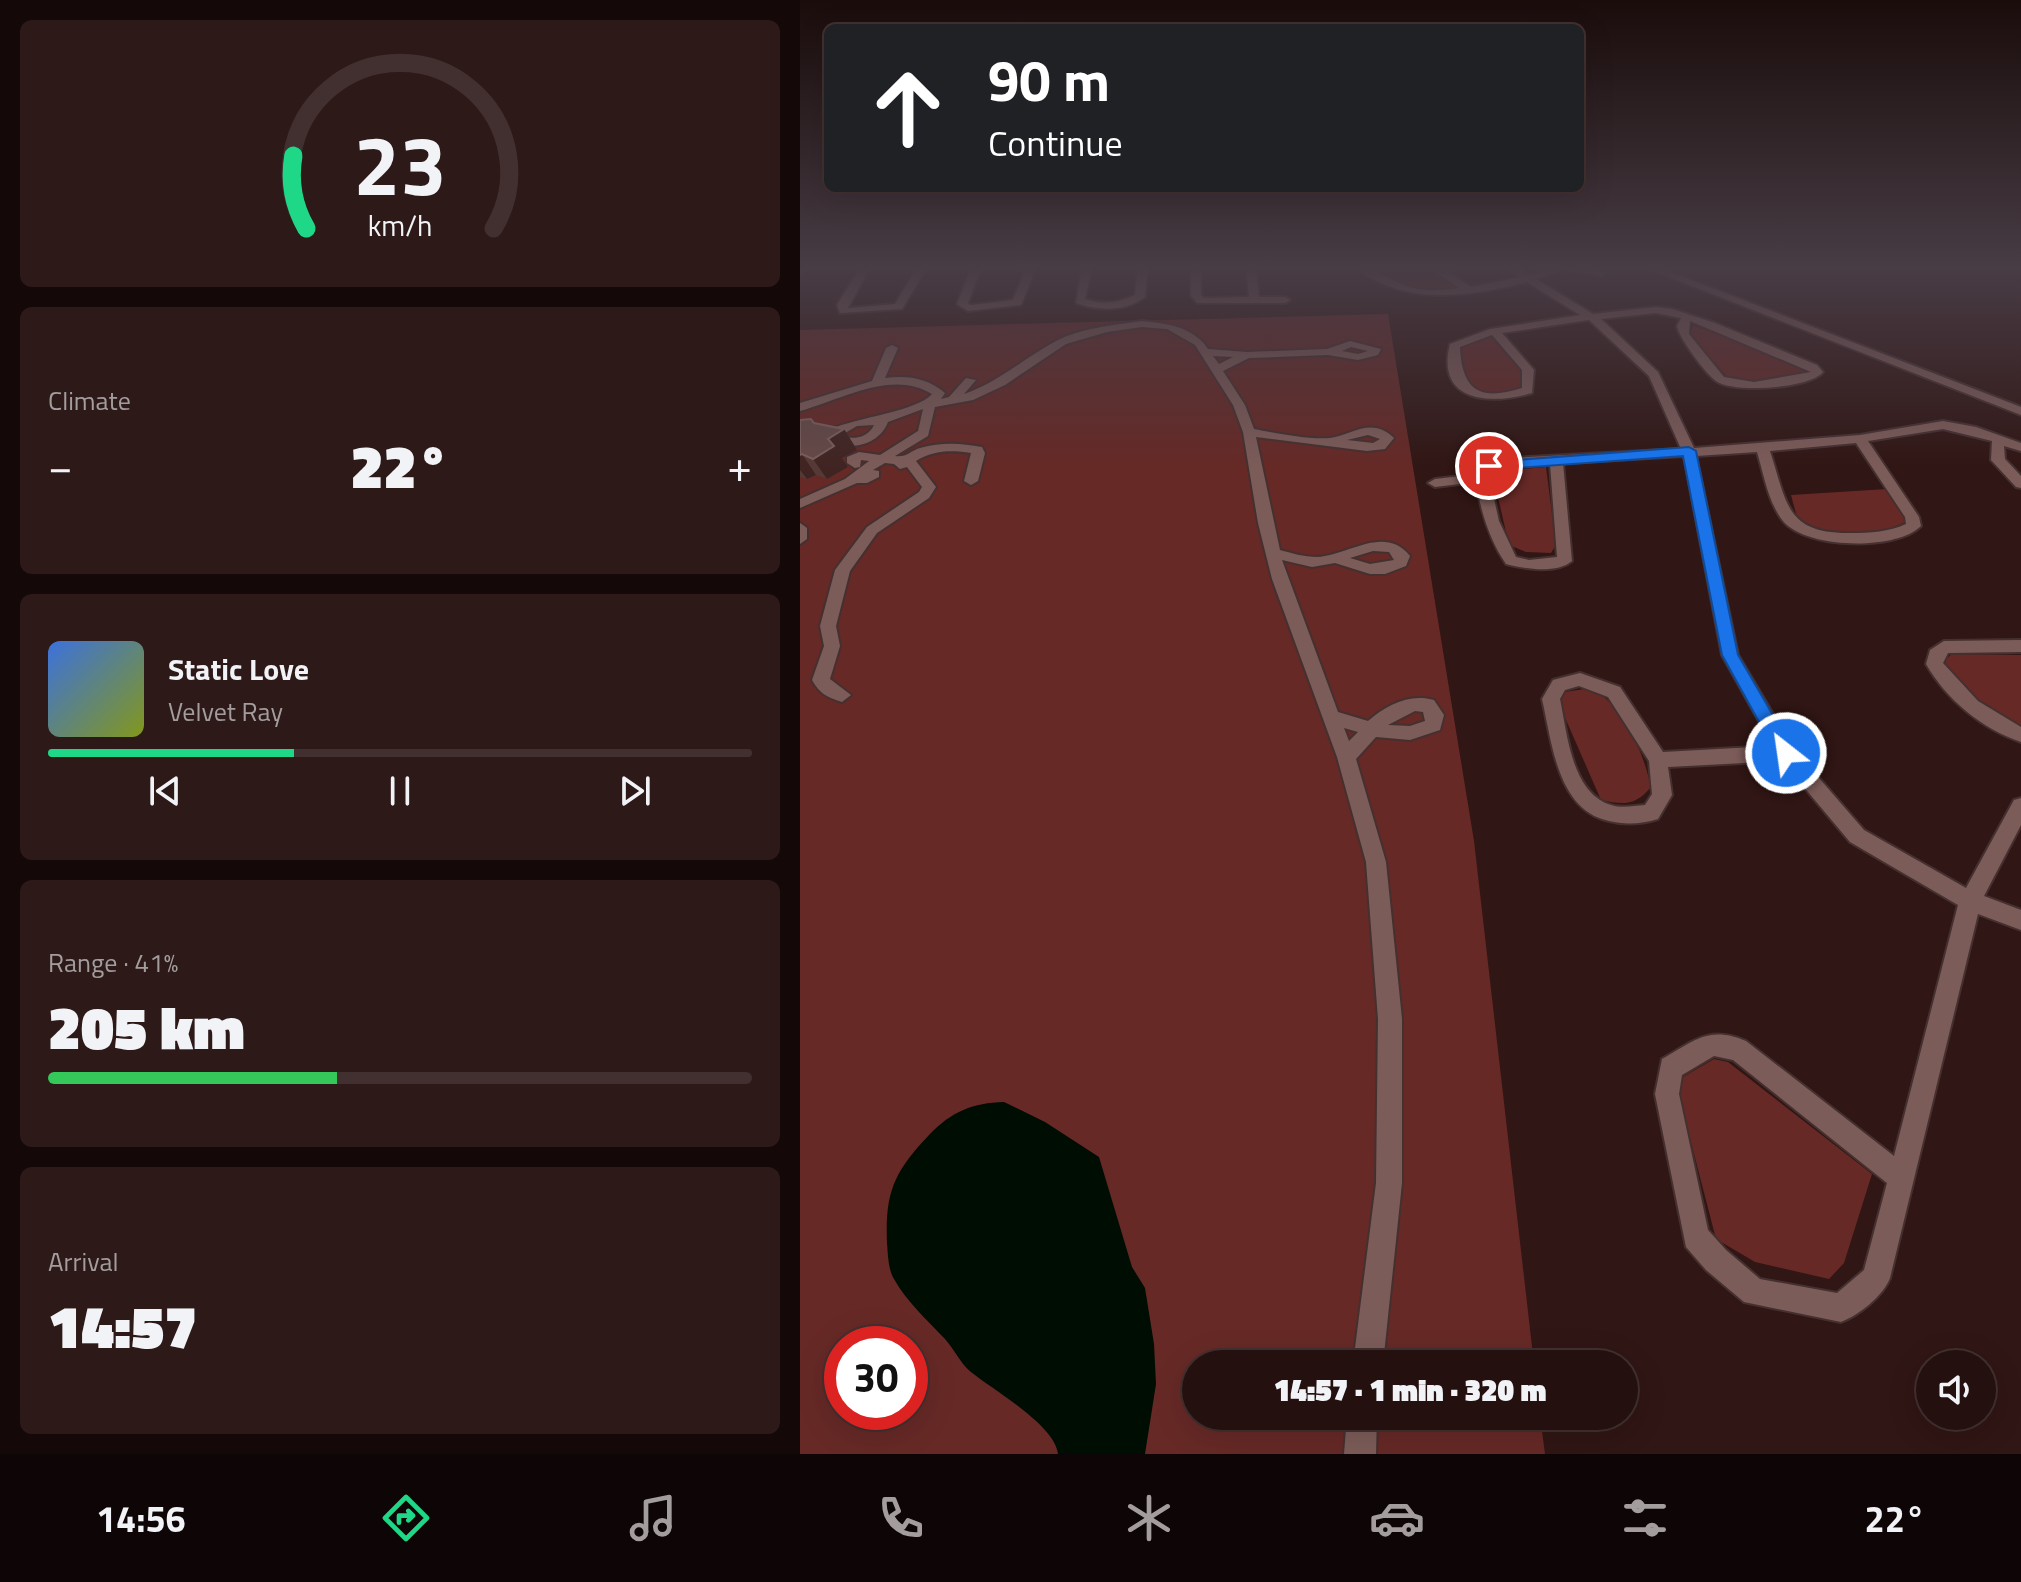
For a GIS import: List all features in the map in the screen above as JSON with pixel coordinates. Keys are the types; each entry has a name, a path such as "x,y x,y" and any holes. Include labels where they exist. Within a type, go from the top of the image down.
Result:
{"street":[{"path":"842,695 827,689 821,680 832,646 828,626 843,570 872,530 924,495 929,487 916,466 867,440 839,441 829,432 854,423 882,420 930,404 951,402 987,391 1062,342 1090,334"},
{"path":"1186,334 1212,360 1239,405 1249,432 1280,579 1346,757 1376,862 1390,1019 1389,1183 1370,1350"},
{"path":"1482,334 1468,337 1454,346 1463,389 1475,397 1516,395 1528,390 1528,370 1497,334"},
{"path":"1610,334 1654,374 1689,451 1730,655 1786,753 1857,836 1970,901 2021,920"},
{"path":"1684,334 1720,379 1728,383 1749,386 1813,377 1817,372 1813,367 1727,334"},
{"path":"1826,334 2021,411"},
{"path":"1834,334 2021,399"},
{"path":"877,384 892,348"},
{"path":"1212,360 1247,355 1328,352"},
{"path":"1212,360 1247,355"},
{"path":"866,469 898,457 924,433 930,404 954,379"},
{"path":"951,402 970,380"},
{"path":"800,407 852,388 877,384 922,382 939,393"},
{"path":"867,440 879,429 882,420"},
{"path":"1556,461 1565,561 1529,565 1511,561 1497,543 1482,477 1489,466 1689,451 1762,448 1860,439 1943,425 2021,447"},
{"path":"1249,432 1282,440 1334,442"},
{"path":"1762,448 1788,521 1800,531 1813,537 1832,539 1897,535 1914,526 1912,517 1860,439"},
{"path":"1998,439 1998,460 2021,484"},
{"path":"1254,455 1282,440"},
{"path":"800,504 853,480 866,469 898,457 952,446 977,450 979,462 971,481"},
{"path":"1435,483 1482,477"},
{"path":"800,528 800,539"},
{"path":"1273,553 1315,562"},
{"path":"1280,579 1315,562 1339,559"},
{"path":"2021,646 1944,647 1936,654 1934,664 1954,692 1982,716 2021,735"},
{"path":"1580,679 1614,692 1658,760 1662,795 1651,813 1624,819 1594,809 1574,788 1551,699 1559,685 1580,679"},
{"path":"1330,717 1373,728 1346,757"},
{"path":"1658,760 1786,753"},
{"path":"1900,1177 1738,1049 1712,1044 1671,1068 1667,1094 1696,1237 1716,1260 1754,1292 1841,1308 1876,1278 1970,901 2021,806"},
{"path":"1360,1454 1361,1430"}],"shaded area":[{"path":"800,334 1391,334 1474,841 1532,1350 1182,1350 1182,1430 1542,1430 1545,1454 800,1454"},
{"path":"1717,334 1807,367 1810,373 1746,383 1729,379 1690,335"},
{"path":"1492,337 1522,370 1524,388 1498,396 1466,388 1459,349 1471,340"},
{"path":"1546,467 1556,545 1551,553 1526,552 1509,545 1494,480 1500,471"},
{"path":"1887,489 1905,514 1905,522 1887,529 1845,535 1820,534 1807,529 1797,516 1791,495"},
{"path":"1952,654 2021,655 2021,729 1989,714 1945,667 1946,659"},
{"path":"1591,688 1603,696 1622,718 1643,759 1651,787 1634,801 1601,800 1559,704 1565,692"},
{"path":"1714,1059 1728,1062 1872,1174 1844,1263 1829,1279 1755,1262 1716,1239 1679,1096 1683,1077"},
{"path":"1004,1102 1045,1122 1099,1157 1132,1267 1145,1288 1154,1344 1156,1384 1145,1454 1058,1454 1046,1431 1035,1420 967,1369 892,1275 887,1243 888,1210 894,1184 907,1160 929,1135 955,1114 982,1104"}],"building":[{"path":"811,419 814,423 844,429 828,439 834,446 813,459 800,455 800,420"}],"route":[{"path":"1489,466 1689,451 1730,655 1786,753"}]}
